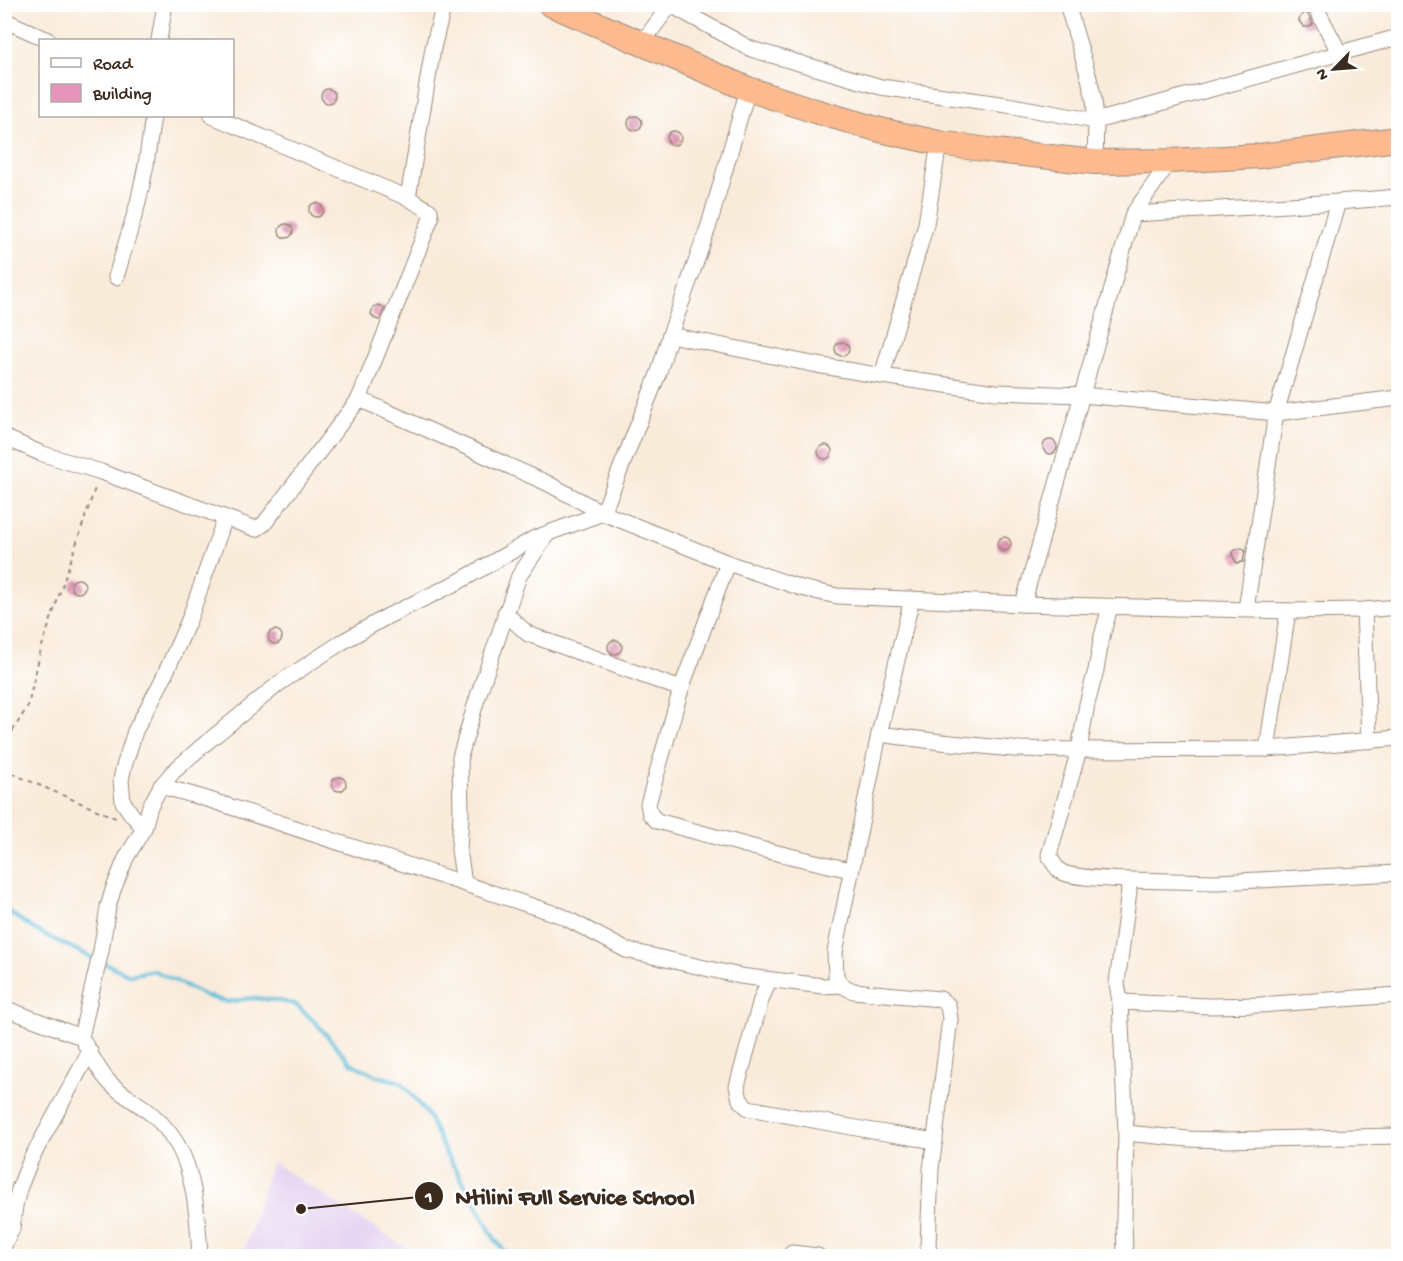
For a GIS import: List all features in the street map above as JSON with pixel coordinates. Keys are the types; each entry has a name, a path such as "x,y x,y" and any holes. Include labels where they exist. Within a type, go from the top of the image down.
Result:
{"highway":[{"path":"550,4 748,89 880,130 939,143 1095,162 1259,156 1398,139"}],"street":[{"path":"159,39 165,4"},
{"path":"408,198 433,48 444,4"},
{"path":"1067,4 1094,99 1095,162"},
{"path":"1314,4 1340,54"},
{"path":"641,44 670,5 751,49 881,87 1007,105 1096,121 1398,37"},
{"path":"4,20 46,39"},
{"path":"81,1037 113,890 126,858 144,828 150,806 161,786 173,772 281,682 342,642 388,616 458,582 535,537 603,513 659,372 710,225 748,89"},
{"path":"116,277 138,203 153,117"},
{"path":"4,437 40,453 101,472 256,529 264,524 358,399 431,218 430,211 408,198 214,117"},
{"path":"882,376 926,224 939,143"},
{"path":"1023,604 1133,214 1170,161"},
{"path":"1133,214 1398,197"},
{"path":"1246,609 1276,413 1338,202"},
{"path":"670,335 790,360 996,392 1082,395 1276,413 1398,398"},
{"path":"358,399 547,483 603,513 728,563 801,588 837,596 1110,607 1288,611 1398,607"},
{"path":"144,828 123,802 121,780 123,770 135,731 162,681 189,620 225,518"},
{"path":"464,883 459,850 460,757 477,699 519,576 548,533"},
{"path":"728,563 681,689 648,804 650,814 657,820 668,824 850,870"},
{"path":"912,599 879,734 835,952 836,976 841,985 853,992 940,999 948,1005 950,1019 931,1168 928,1246 930,1257"},
{"path":"1110,607 1087,704 1079,750 1049,855 1061,873 1127,880 1217,882 1398,873"},
{"path":"1364,610 1370,741"},
{"path":"1267,749 1288,611"},
{"path":"506,614 528,634 681,689"},
{"path":"879,734 1013,749 1079,750 1267,749 1398,738"},
{"path":"161,786 562,916 626,950 740,976 823,986 841,985"},
{"path":"1125,1257 1126,1133 1120,1002 1117,983 1129,891 1127,880"},
{"path":"769,980 761,1000 737,1086 740,1100 748,1108 934,1141"},
{"path":"1120,1002 1199,1006 1260,1005 1398,995"},
{"path":"4,1008 81,1037 110,1083 159,1121 175,1141 183,1155 193,1192 200,1257"},
{"path":"4,1245 12,1229 19,1189 31,1159 90,1051"},
{"path":"1126,1133 1224,1140 1398,1136"},
{"path":"792,1253 818,1257"}],"path":[{"path":"4,747 28,706 40,649 101,472"},
{"path":"4,770 144,828"}],"shaded area":[{"path":"272,1162 418,1256 242,1256"}],"building":[{"path":"1304,13 1307,13 1313,24 1309,27 1304,27 1299,21"},
{"path":"325,89 331,89 335,96 331,103 325,103 321,99 321,93"},
{"path":"632,116 638,116 642,123 638,130 632,130 628,126 628,120"},
{"path":"671,131 677,131 681,138 677,145 671,145 667,141 667,135"},
{"path":"313,203 319,203 323,210 319,217 313,217 309,213 309,207"},
{"path":"283,224 289,224 293,231 289,238 283,238 279,234 279,228"},
{"path":"378,305 385,308 380,320 371,314 373,307"},
{"path":"839,342 845,342 849,349 845,356 839,356 835,352 835,346"},
{"path":"1047,440 1053,440 1057,447 1053,454 1047,454 1043,450 1043,444"},
{"path":"822,445 828,445 832,452 828,459 822,459 818,455 818,449"},
{"path":"1001,537 1007,537 1011,544 1007,551 1001,551 997,547 997,541"},
{"path":"1242,548 1245,550 1243,562 1237,563 1233,552"},
{"path":"75,579 81,579 85,586 81,593 75,593 71,589 71,583"},
{"path":"272,630 278,630 282,637 278,644 272,644 268,640 268,634"},
{"path":"612,640 618,640 622,647 618,654 612,654 608,650 608,644"},
{"path":"336,777 342,777 346,784 342,791 336,791 332,787 332,781"}],"waterway":[{"path":"4,909 37,931 95,959"},
{"path":"102,962 130,975 153,970 206,996 228,1002 252,998 295,1004 315,1022 351,1063 377,1076 401,1082 428,1115 446,1154 494,1238 505,1252 526,1256"}],"place":[{"name":"Ntilini Full Service School","path":"301,1209"}]}
